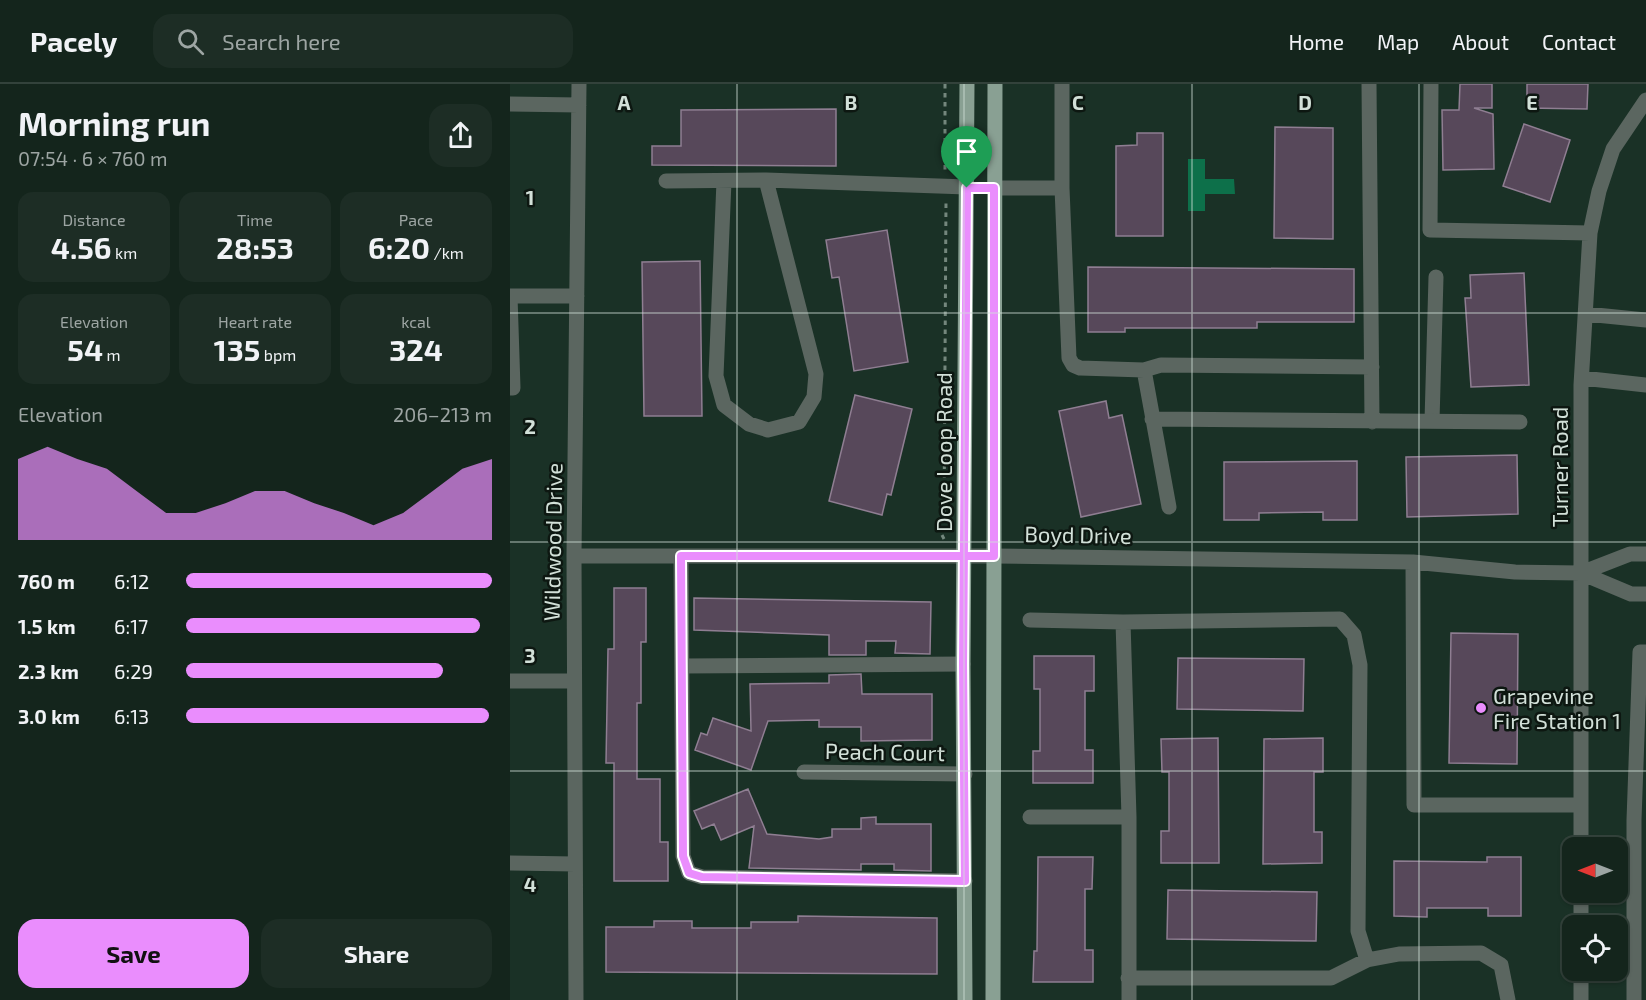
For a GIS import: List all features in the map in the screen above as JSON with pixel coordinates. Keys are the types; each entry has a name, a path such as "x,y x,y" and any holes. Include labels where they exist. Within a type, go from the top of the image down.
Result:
{"main road":[{"name":"Dove Loop Road","path":"965,1000 963,664 967,84"},
{"path":"993,1000 995,84"},
{"path":"967,188 994,188"}],"street":[{"name":"Wildwood Drive","path":"576,1000 574,556 579,84"},
{"path":"1062,84 1062,188 1069,358 1073,365 1080,368 1144,370 1161,365 1372,367"},
{"path":"1369,84 1372,422"},
{"path":"1431,84 1430,230 1590,233"},
{"name":"Turner Road","path":"1581,837 1582,378 1590,233 1599,191 1613,149 1646,100"},
{"path":"510,104 579,105"},
{"path":"666,181 766,180 967,188"},
{"path":"724,181 716,376 724,405 749,424 768,430 799,422 814,397 816,374 766,180"},
{"path":"994,188 1062,188"},
{"path":"1432,421 1436,277"},
{"path":"510,388 513,388 514,371 510,296 577,296"},
{"path":"1586,314 1646,320"},
{"path":"1144,370 1169,507"},
{"path":"1582,378 1646,385"},
{"path":"1152,419 1520,422"},
{"name":"Boyd Drive","path":"574,556 994,556 1413,562 1515,572 1581,573 1630,554 1646,554"},
{"path":"681,556 683,856 689,873 702,877 965,881"},
{"path":"1413,562 1414,805 1581,805"},
{"name":"Boyd Drive","path":"1581,573 1630,594 1646,594"},
{"path":"1030,620 1123,622 1340,619 1354,635 1360,664 1358,931 1367,960"},
{"path":"1123,622 1129,817 1129,1000"},
{"path":"1634,1000 1634,809 1640,652 1646,652"},
{"path":"683,666 963,664"},
{"path":"510,681 574,681"},
{"name":"Peach Court","path":"804,772 965,774"},
{"path":"1030,817 1129,817"},
{"path":"510,863 575,864"},
{"path":"1128,978 1331,978 1367,960 1399,954 1481,952 1501,965 1508,1000"},
{"path":"1581,981 1581,1000"}],"shaded area":[{"path":"1188,159 1205,159 1205,179 1234,179 1235,194 1205,194 1205,211 1188,211"}],"building":[{"path":"1460,84 1492,84 1492,108 1474,108 1493,114 1494,169 1443,170 1442,110 1459,110"},
{"path":"1527,84 1588,84 1587,109 1527,108"},
{"path":"836,109 836,166 652,165 652,146 681,146 681,110"},
{"path":"1524,124 1570,140 1550,202 1503,186"},
{"path":"1275,127 1333,128 1333,239 1274,238"},
{"path":"1137,133 1163,133 1163,236 1116,236 1116,146 1137,145"},
{"path":"887,230 908,362 854,371 839,277 832,278 826,240"},
{"path":"700,261 702,416 644,416 642,262"},
{"path":"1088,267 1354,269 1354,322 1257,322 1257,328 1125,328 1125,332 1088,332"},
{"path":"1524,273 1529,385 1471,387 1465,298 1471,298 1470,275"},
{"path":"855,395 912,409 891,495 887,494 882,515 829,501"},
{"path":"1106,401 1109,418 1122,415 1141,504 1081,517 1059,411"},
{"path":"1517,455 1518,514 1407,517 1406,457"},
{"path":"1357,461 1357,520 1323,520 1323,512 1259,513 1259,520 1224,520 1224,462"},
{"path":"614,588 646,588 646,642 641,642 641,703 637,703 637,779 660,779 660,842 668,842 668,881 614,881 614,763 606,763 608,649 614,649"},
{"path":"694,598 931,602 930,654 895,653 896,641 866,641 866,655 829,655 829,635 694,630"},
{"path":"1451,633 1518,634 1517,764 1449,763"},
{"path":"1034,656 1094,656 1094,691 1085,691 1085,750 1093,750 1093,783 1033,783 1033,751 1040,751 1040,689 1034,689"},
{"path":"1178,658 1304,659 1303,711 1177,709"},
{"path":"861,674 862,694 932,694 932,740 861,741 861,727 819,727 819,720 768,721 751,770 695,750 701,733 707,735 713,718 751,731 750,684 829,683 829,675"},
{"path":"1218,738 1219,863 1161,863 1161,831 1169,831 1169,772 1162,772 1161,739"},
{"path":"1323,738 1323,772 1314,772 1314,832 1322,832 1322,863 1263,864 1264,739"},
{"path":"748,789 767,834 819,839 832,837 832,829 861,829 861,818 876,817 876,824 931,824 931,871 894,870 894,864 861,864 861,870 749,868 754,826 721,840 714,824 702,829 694,811"},
{"path":"1038,857 1093,857 1092,889 1085,889 1085,950 1093,950 1093,982 1033,982 1034,951 1037,951"},
{"path":"1487,857 1521,857 1521,916 1488,916 1488,908 1427,908 1427,917 1394,916 1394,861 1487,862"},
{"path":"1168,890 1317,892 1316,941 1167,939"},
{"path":"798,916 937,918 937,974 606,972 606,927 654,927 654,921 692,921 692,928 751,928 751,922 798,922"}],"place":[{"name":"Grapevine Fire Station 1","path":"1481,708"}],"route":[{"path":"967,188 965,556 963,664 965,881 702,877 689,873 683,856 681,556 965,556 994,556 994,188 967,188"}]}
